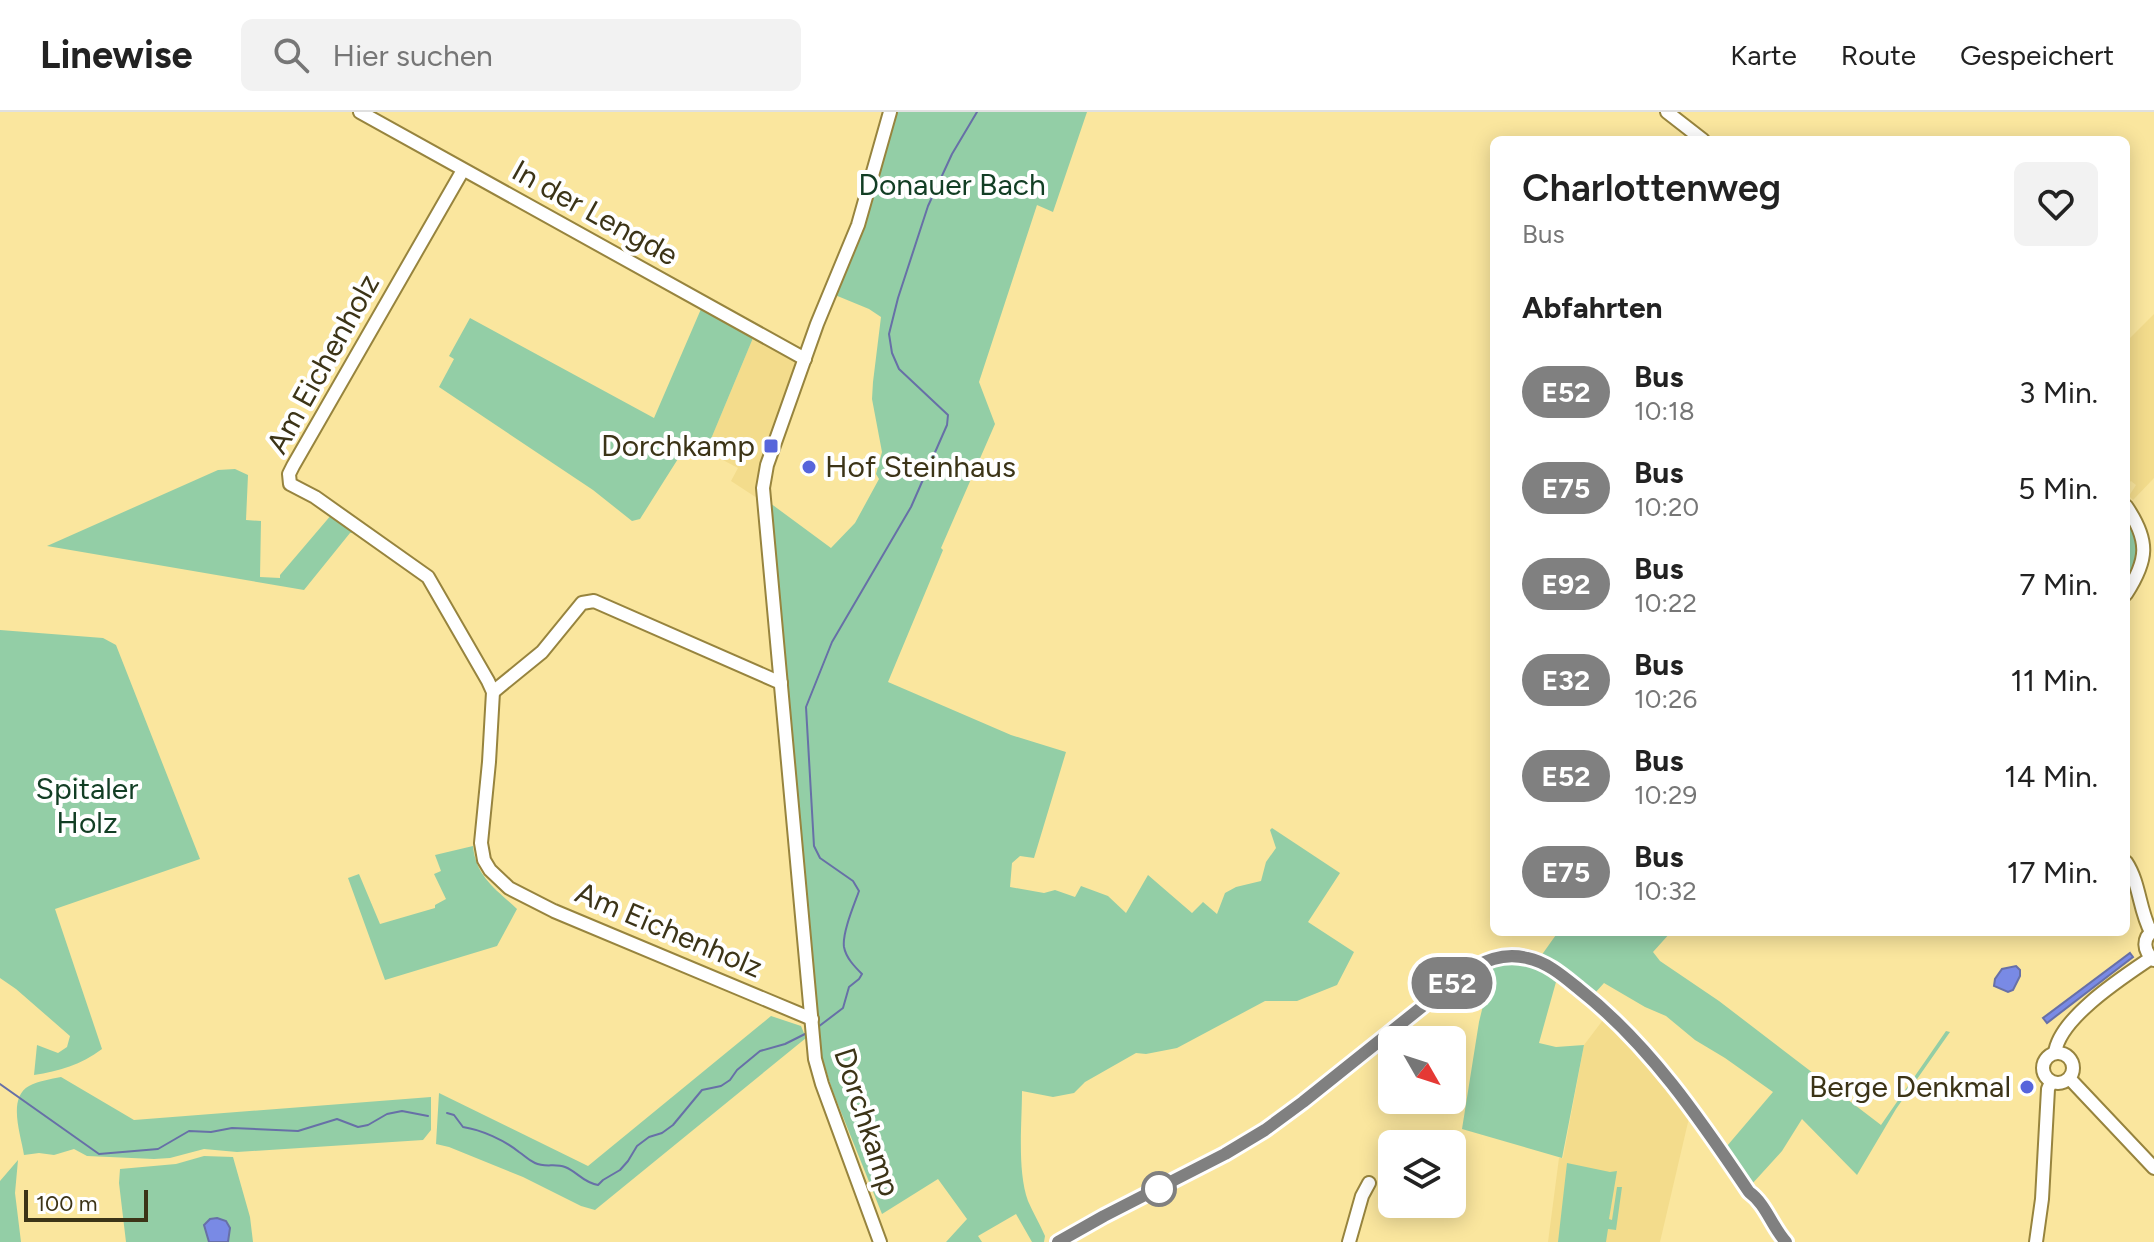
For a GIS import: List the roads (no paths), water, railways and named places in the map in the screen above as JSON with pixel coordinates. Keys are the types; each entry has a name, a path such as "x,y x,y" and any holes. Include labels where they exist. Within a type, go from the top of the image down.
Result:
{"street":[{"name":"In der Lengde","path":"360,112 805,359"},
{"name":"Dorchkamp","path":"880,1242 815,1059 763,488 767,465 817,324 858,225 890,112"},
{"path":"1667,112 1698,136"},
{"name":"Am Eichenholz","path":"463,170 293,466 289,479 293,487 315,497 428,577 493,692 481,843 484,860 500,881 554,911 812,1027"},
{"path":"2130,513 2137,524 2144,555 2139,575 2130,588"},
{"path":"493,692 542,652 582,603 588,601 781,683"},
{"path":"2055,1053 2062,1033 2073,1018 2153,959 2145,945 2152,931 2146,923 2130,869"},
{"path":"1058,1242 1253,1137 1303,1102 1463,974 1487,960 1516,956 1542,962 1558,972 1627,1031 1669,1081 1749,1192 1756,1196 1785,1242"},
{"path":"2055,1053 2065,1054 2072,1060 2074,1070 2070,1079 2061,1083 2051,1082 2044,1075 2043,1066 2047,1057 2055,1053"},
{"path":"2070,1079 2154,1168"},
{"path":"2036,1242 2051,1082"},
{"path":"1349,1242 1362,1196 1369,1183"}],"water":[{"path":"2130,953 2133,957 2047,1023 2043,1018"},
{"path":"2016,966 2020,976 2013,990 2008,992 1994,986 2002,969"},
{"path":"210,1219 226,1221 230,1228 228,1242 209,1242 204,1225"}],"waterway":[{"name":"Donauer Bach","path":"818,1027 843,1008 849,987 862,974 849,959 844,947 859,891 853,881 820,858 814,846 806,707 832,642 911,507 947,425 948,415 899,369 889,334 928,206 952,154 977,112"},
{"name":"Donauer Bach","path":"447,1113 454,1115 463,1127 500,1140 535,1163 565,1167 598,1185 620,1170 637,1146 673,1125 702,1090 721,1086 730,1080 760,1051 785,1044 809,1032"},
{"name":"Donauer Bach","path":"0,1084 99,1154 158,1149 189,1131 211,1132 232,1128 298,1131 337,1119 358,1127 402,1111 428,1116"}],"place":[{"name":"Dorchkamp","path":"771,446"},
{"name":"Hof Steinhaus","path":"809,467"},
{"name":"Berge Denkmal","path":"2027,1087"}],"park label":[{"name":"Spitaler Holz","path":"87,806"}]}
